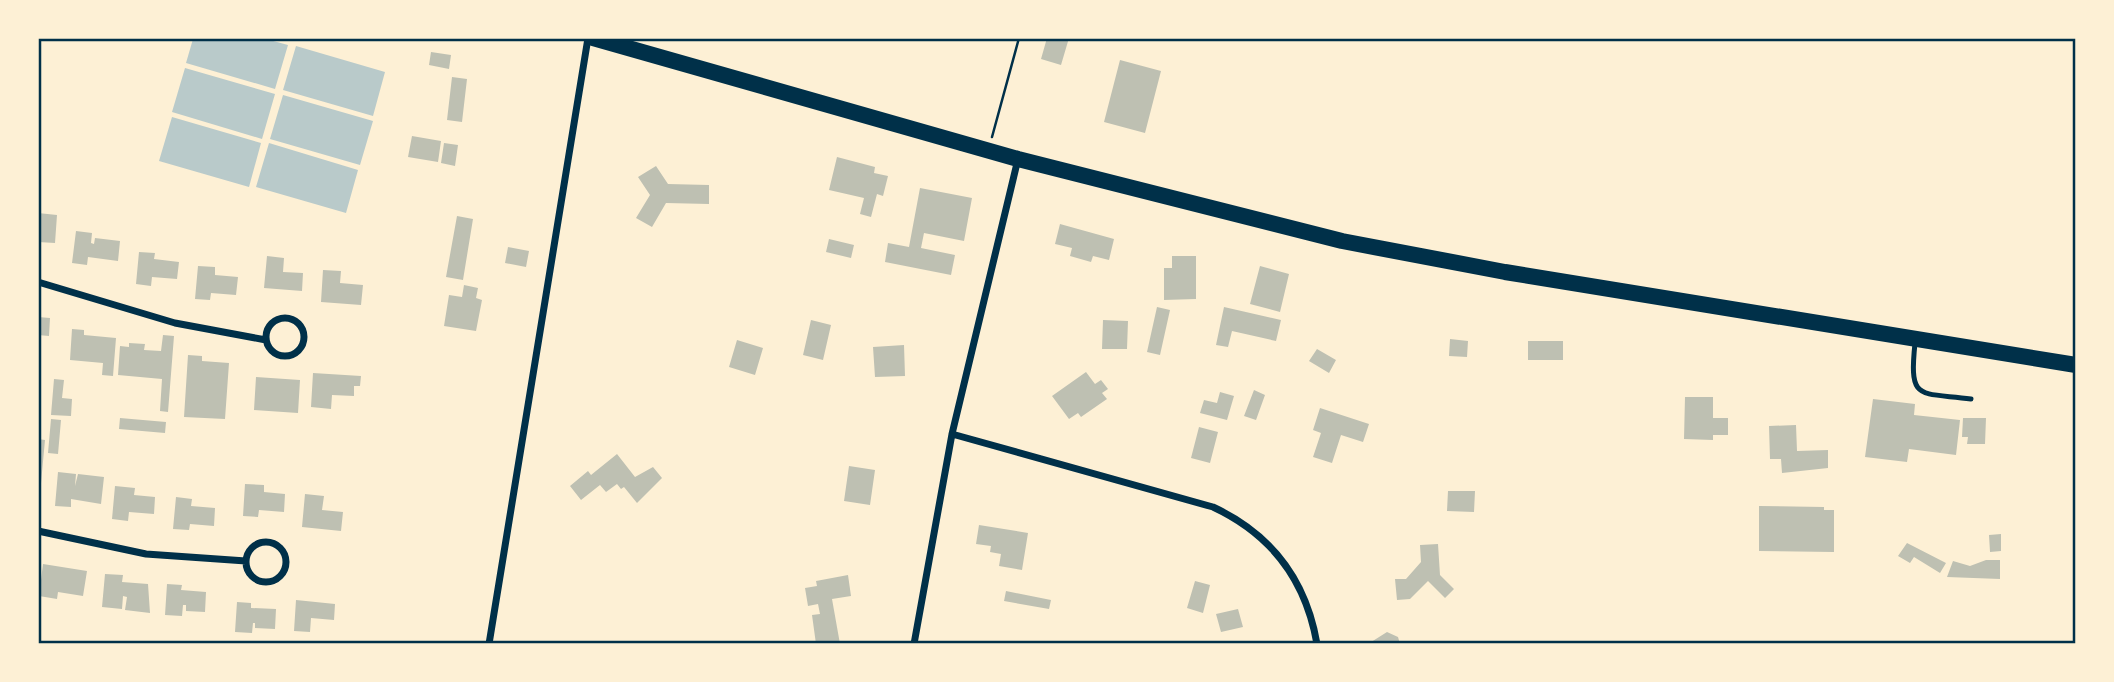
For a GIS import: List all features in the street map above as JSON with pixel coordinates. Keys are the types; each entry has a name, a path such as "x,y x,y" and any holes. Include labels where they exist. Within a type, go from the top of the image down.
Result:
{"main road":[{"path":"591,38 1018,159 1342,241 1505,272 2076,365"}],"street":[{"path":"489,643 591,38"},
{"path":"914,643 952,434 1018,159"},
{"path":"38,282 154,318 266,340 278,355 290,355 301,348 304,336 300,324 283,317 271,323 266,340"},
{"path":"952,434 1213,507 1228,514 1269,544 1293,574 1310,610 1317,643"},
{"path":"38,531 146,554 246,561"},
{"path":"268,542 279,547 285,559 283,572 267,581 254,578 246,561 255,545 268,542"}],"lane":[{"path":"1916,340 1912,377 1917,388 1927,393 1971,399"}],"path":[{"path":"988,150 1019,38"}],"shaded area":[{"path":"193,39 266,39 288,45 275,89 186,63"},
{"path":"296,46 385,72 373,116 283,90"},
{"path":"185,68 275,94 262,139 172,112"},
{"path":"283,95 373,121 360,165 270,139"},
{"path":"172,117 261,143 249,187 159,161"},
{"path":"269,143 358,170 346,213 256,187"}],"building":[{"path":"1047,38 1069,38 1061,65 1041,59"},
{"path":"431,52 451,55 449,69 429,65"},
{"path":"1120,60 1161,71 1145,133 1104,122"},
{"path":"452,77 467,79 462,122 447,120"},
{"path":"412,136 441,141 438,162 408,157"},
{"path":"444,143 458,145 455,166 441,163"},
{"path":"837,157 875,167 874,173 888,176 883,196 877,194 871,217 860,214 864,198 829,190"},
{"path":"656,166 668,184 709,185 709,204 666,203 652,227 636,218 650,195 638,177"},
{"path":"920,188 972,198 964,241 924,233 921,248 955,255 951,275 885,262 888,243 909,247"},
{"path":"38,213 57,215 55,243 38,242"},
{"path":"457,216 473,219 463,280 446,277"},
{"path":"1060,224 1114,239 1109,260 1093,256 1091,262 1070,256 1072,248 1055,244"},
{"path":"76,231 92,233 91,243 94,244 95,238 120,241 118,261 88,257 87,265 72,263"},
{"path":"829,239 854,245 851,258 826,252"},
{"path":"508,247 529,251 526,267 505,263"},
{"path":"139,252 155,253 154,259 179,262 177,279 152,277 151,286 136,284"},
{"path":"267,256 284,258 283,272 303,273 302,291 264,288"},
{"path":"1172,256 1196,256 1196,299 1164,300 1164,268 1172,268"},
{"path":"198,266 215,267 215,275 238,277 236,295 211,293 210,300 195,299"},
{"path":"1260,266 1289,274 1280,312 1250,304"},
{"path":"323,270 341,271 340,283 363,285 361,305 321,302"},
{"path":"464,285 478,288 476,298 482,300 476,331 444,326 449,295 462,297"},
{"path":"1157,307 1170,310 1160,355 1147,352"},
{"path":"1224,307 1281,320 1276,341 1232,331 1228,347 1216,345"},
{"path":"38,317 50,318 49,336 38,335"},
{"path":"811,320 831,325 823,360 803,355"},
{"path":"1103,320 1128,321 1127,349 1102,349"},
{"path":"72,329 84,330 84,335 116,338 113,376 102,375 103,363 70,360"},
{"path":"163,335 174,336 168,412 160,411 162,379 118,375 120,346 129,347 129,343 145,344 144,350 161,351"},
{"path":"1450,339 1468,341 1467,357 1449,356"},
{"path":"737,340 763,348 755,375 729,367"},
{"path":"1528,341 1563,341 1563,360 1528,360"},
{"path":"904,345 905,376 875,377 873,347"},
{"path":"1317,349 1336,360 1329,373 1309,361"},
{"path":"188,355 202,356 202,361 229,363 225,419 184,417"},
{"path":"1086,372 1095,384 1101,380 1108,389 1102,393 1107,399 1081,417 1078,413 1069,419 1052,396"},
{"path":"313,373 361,376 360,386 354,386 354,396 332,395 331,409 311,407"},
{"path":"256,377 300,380 298,413 254,410"},
{"path":"54,379 64,380 62,398 72,399 71,416 51,415"},
{"path":"1254,390 1265,395 1256,420 1244,416"},
{"path":"1220,392 1234,396 1227,420 1200,413 1204,400 1217,403"},
{"path":"1685,397 1713,397 1713,418 1728,418 1728,435 1713,435 1713,440 1684,439"},
{"path":"1873,399 1915,404 1914,415 1960,420 1956,455 1909,449 1907,462 1865,457"},
{"path":"1320,408 1369,424 1363,442 1341,435 1332,463 1313,457 1321,433 1313,430"},
{"path":"120,418 166,422 165,433 119,429"},
{"path":"1963,418 1986,418 1985,444 1967,444 1968,437 1962,437"},
{"path":"51,419 61,420 58,454 48,453"},
{"path":"1796,425 1797,451 1828,450 1828,468 1782,473 1781,459 1770,459 1769,426"},
{"path":"1199,427 1218,432 1210,463 1191,458"},
{"path":"38,439 45,440 40,494 38,494"},
{"path":"617,454 635,477 653,467 662,478 637,503 624,487 621,489 617,484 606,492 600,485 581,500 570,486 588,471 591,475"},
{"path":"849,466 875,470 870,505 844,501"},
{"path":"58,472 76,474 75,486 78,474 104,477 101,504 71,499 71,507 55,506"},
{"path":"245,484 264,485 264,492 285,494 284,512 259,510 258,517 243,516"},
{"path":"115,486 135,488 134,495 155,497 154,514 129,512 128,521 112,519"},
{"path":"1448,491 1475,491 1474,512 1447,511"},
{"path":"305,494 324,496 322,510 343,512 341,531 302,527"},
{"path":"176,497 192,499 191,506 215,508 214,526 190,524 189,530 173,529"},
{"path":"1759,506 1824,507 1824,510 1834,510 1834,552 1759,551"},
{"path":"979,525 1028,533 1022,570 999,566 1001,554 990,552 991,546 976,544"},
{"path":"2001,534 2001,551 1990,552 1989,535"},
{"path":"1907,543 1946,563 1940,573 1914,557 1910,563 1898,556"},
{"path":"1438,544 1440,575 1454,589 1445,598 1428,581 1410,599 1397,600 1395,579 1406,579 1421,562 1420,545"},
{"path":"1986,560 2000,560 2000,579 1947,577 1953,561 1970,566"},
{"path":"43,564 87,571 83,596 58,592 57,599 39,596"},
{"path":"105,574 123,575 122,582 148,584 150,613 125,610 127,597 123,596 122,609 102,607"},
{"path":"848,575 851,596 832,599 840,644 816,644 812,615 820,614 818,604 808,606 805,588 817,586 816,581"},
{"path":"1195,581 1210,585 1203,613 1187,608"},
{"path":"167,584 182,585 181,590 206,592 205,612 186,611 186,605 183,605 182,616 165,615"},
{"path":"1006,591 1051,600 1049,609 1004,601"},
{"path":"296,600 335,604 334,620 311,618 310,632 294,631"},
{"path":"237,602 251,603 251,608 276,609 275,629 255,628 253,623 252,633 235,632"},
{"path":"1238,609 1243,627 1221,632 1216,614"},
{"path":"1387,632 1398,637 1400,644 1368,644"}]}
